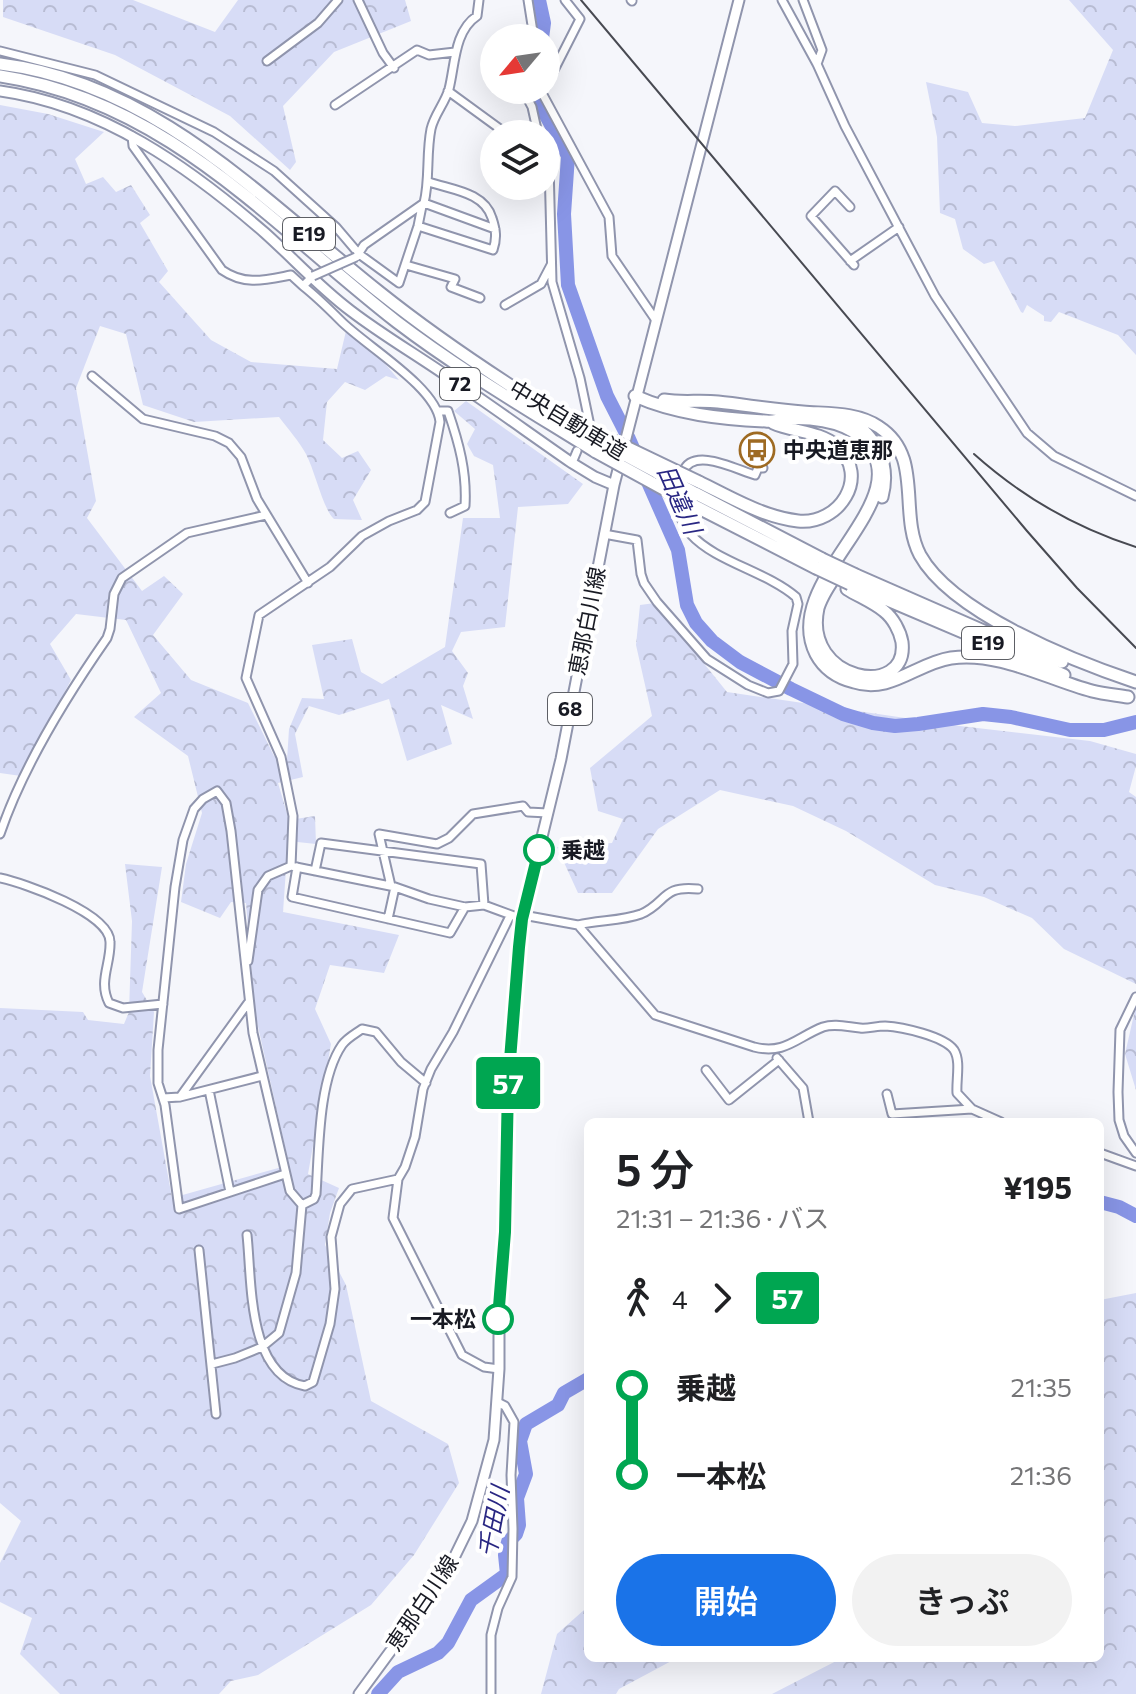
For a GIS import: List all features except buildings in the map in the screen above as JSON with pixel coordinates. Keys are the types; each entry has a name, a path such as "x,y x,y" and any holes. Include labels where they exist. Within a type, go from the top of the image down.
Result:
{"highway":[{"name":"中央自動車道","path":"0,64 81,84 128,104 188,138 256,189 426,329 600,443"},
{"name":"中央自動車道","path":"0,76 77,95 123,114 172,142 241,191 410,331 817,567"},
{"path":"600,443 694,493 787,519 814,520 837,509 847,494 850,481 848,463 842,452 822,437 769,422 686,412 635,396"},
{"path":"635,396 843,415 867,420 894,439 906,465 911,530 928,566 949,587 1023,636 1134,690"},
{"path":"843,415 872,438 885,467 885,483 878,509 824,594 819,608 818,638 823,653 838,667 859,676 883,675 899,660 902,650 899,630 884,611 851,583"},
{"path":"769,422 801,420 844,427 862,438 876,464 877,490 873,504 818,588 812,609 809,630 812,645 832,673 853,682 875,686 899,679 934,662 968,657 992,660 1092,691 1134,690"},
{"name":"中央自動車道","path":"694,493 731,526 851,583 1048,669 1134,690"}],"main road":[{"name":"恵那白川線","path":"359,1694 442,1580 466,1535 492,1450 499,1369 508,1085 522,917 548,813 628,425 739,0"},
{"name":"72","path":"0,91 63,105 132,136 231,205 268,236 309,280 354,313 572,463 614,485"}],"street":[{"path":"267,61 318,23 338,0"},
{"path":"358,0 383,53 394,68"},
{"path":"0,51 95,75 214,132 274,171 336,227 358,256 399,283 429,182 431,129 448,91 455,52 467,24 477,16 479,0"},
{"path":"528,0 532,24"},
{"path":"560,58 580,19 565,0"},
{"path":"782,0 935,296 1027,433 1054,456 1136,496"},
{"path":"803,0 822,50 817,64"},
{"path":"335,105 417,50 429,55 455,52"},
{"path":"448,91 488,120"},
{"path":"530,104 535,120"},
{"path":"552,104 609,217 612,256 655,319"},
{"path":"132,136 133,146 222,270 235,279 251,282 291,275 309,280 340,320 384,354 439,411 448,411 461,448 465,475 465,506 450,513"},
{"path":"418,226 493,250 495,229 489,209 479,198 429,182"},
{"path":"850,207 835,191 811,216 852,263 899,227"},
{"path":"549,200 552,282 589,421"},
{"path":"309,280 358,256 364,245 423,205"},
{"path":"423,205 495,229"},
{"path":"505,305 541,284 552,263"},
{"path":"406,265 455,279 451,287 480,298"},
{"path":"92,376 143,419 215,436 229,443 241,457 257,499 308,583"},
{"path":"439,411 438,434 422,507 362,536 330,567 263,609 246,675 247,684 281,757 293,816 292,897 450,933 465,907"},
{"path":"572,463 577,451"},
{"path":"604,534 637,540 644,583 707,659 748,685 768,693 779,691 793,664 792,631 798,604 796,597 698,543 691,537 676,507 688,463 704,459 755,475 758,468 763,468"},
{"path":"0,834 8,808 46,738 107,638 114,594 122,578 187,533 266,515"},
{"path":"212,1364 262,1347 279,1333 296,1273 302,1205 290,1191 262,1076 248,1003 247,967 231,831 226,803 217,791 194,809 183,840 156,1066 179,1209 285,1174"},
{"path":"388,919 393,886 379,834 437,844 449,838 473,814 523,806 528,812 548,813"},
{"path":"315,871 321,843 481,864 484,905"},
{"path":"247,967 258,890 268,876 294,867 393,886 465,907 484,905 510,916 578,925 641,914 668,892 683,888 698,889"},
{"path":"0,878 25,883 50,894 88,914 109,932 111,941 103,992 109,1003 123,1008 163,1004"},
{"path":"499,1369 484,1367 462,1355 393,1218 398,1179 415,1137 426,1083 510,916"},
{"path":"578,925 655,1015 769,1051 803,1088 808,1118"},
{"path":"1136,997 1120,1030 1118,1061 1119,1120 1124,1136 1136,1153"},
{"path":"180,1097 248,1003"},
{"path":"769,1051 828,1026 868,1029 884,1026 926,1034 942,1040 954,1051 957,1093 972,1109 992,1118"},
{"path":"302,1205 314,1199 316,1194 327,1083 336,1057 347,1039 362,1029 376,1032 401,1062 426,1083"},
{"path":"706,1070 729,1100 779,1060"},
{"path":"163,1098 180,1097 262,1076"},
{"path":"209,1090 230,1192"},
{"path":"887,1094 892,1114 972,1109"},
{"path":"1104,1154 1136,1166"},
{"path":"247,1235 256,1325 262,1347 272,1365 288,1380 305,1386 313,1382 330,1324 335,1289 331,1237 340,1204 352,1189 398,1179"},
{"path":"199,1250 216,1414"},
{"path":"491,1694 491,1635 498,1608 512,1577 513,1543 511,1475 514,1422 505,1406 497,1402"}],"green space":[{"path":"3,0 133,0 215,32 238,0 405,0 411,21 334,52 283,106 296,162 290,170 230,116 115,55 3,17"},
{"path":"1069,0 1136,0 1136,355 1118,335 1059,312 1051,322 1044,321 1044,316 1027,305 1021,312 994,261 984,264 963,249 955,219 940,213 937,137 926,82 968,92 982,123 1015,126 1085,118 1113,50"},
{"path":"0,105 48,114 104,132 75,159 86,184 103,177 116,192 131,185 150,215 140,223 168,271 159,282 211,340 251,362 337,369 346,331 381,359 399,380 386,376 365,390 345,382 327,402 323,440 342,458 358,451 371,470 353,500 362,520 334,519 326,507 306,454 279,417 194,422 143,405 126,334 100,326 76,388 96,501 87,518 142,591 164,576 183,594 153,635 191,680 248,703 274,756 287,760 289,729 302,698 324,699 312,645 352,639 361,672 382,684 445,647 463,518 500,518 493,465 474,456 467,444 475,429 454,411 466,401 583,484 568,504 518,507 505,627 461,632 452,651 468,673 463,686 473,719 441,705 452,744 407,761 389,699 339,715 309,706 295,734 303,777 278,783 289,820 315,816 316,844 288,841 283,912 399,935 384,973 330,965 315,1009 331,1044 308,1174 339,1188 330,1213 325,1245 346,1285 371,1401 448,1444 459,1483 414,1555 371,1605 258,1675 231,1681 219,1694 60,1694 20,1654 32,1618 0,1602 0,1563 21,1521 0,1503 0,1008 83,1012 88,1020 124,1024 129,1012 132,921 125,864 162,867 142,992 154,1012 150,1076 172,1198 289,1165 255,1013 246,903 231,902 220,918 181,902 186,864 202,813 188,756 134,717 161,693 126,620 76,614 50,644 71,680 21,776 0,773"},
{"path":"655,603 727,692 960,726 1090,741 1136,754 1129,792 1136,797 1136,984 1064,949 1032,918 984,897 935,885 846,831 793,806 720,790 658,829 612,893 578,893 557,847 612,843 623,819 598,811 590,768 652,716 636,645 640,605"},
{"path":"1136,1010 1136,1090 1125,1054"},
{"path":"1136,1293 1136,1694 772,1694 834,1662 1104,1662 1104,1299"},
{"path":"584,1610 584,1662 670,1662 619,1689 616,1694 541,1694 557,1634"}],"waterway":[{"name":"田違川","path":"539,0 544,24"},
{"name":"田違川","path":"540,104 568,156 564,214 568,285 607,396 678,550 687,605 696,623 712,641 740,662 791,689 843,714 873,723 895,726 983,714 1070,730 1104,730 1136,722"},
{"name":"千田川","path":"1104,1203 1136,1216"},
{"name":"千田川","path":"378,1694 398,1672 438,1653 448,1643 471,1600 507,1574 505,1555 508,1542 519,1525 517,1498 526,1474 520,1441 526,1424 558,1405 564,1393 584,1381"}],"railway":[{"path":"581,0 1027,531 1136,648"},
{"path":"974,454 1011,484 1050,509 1136,547"}],"bus line":[{"name":"57","path":"498,1319 505,1232 508,1085 519,947 522,919 539,850"}],"place":[{"name":"中央道恵那","path":"757,450"},
{"name":"乗越","path":"539,850"},
{"name":"一本松","path":"498,1319"}]}
